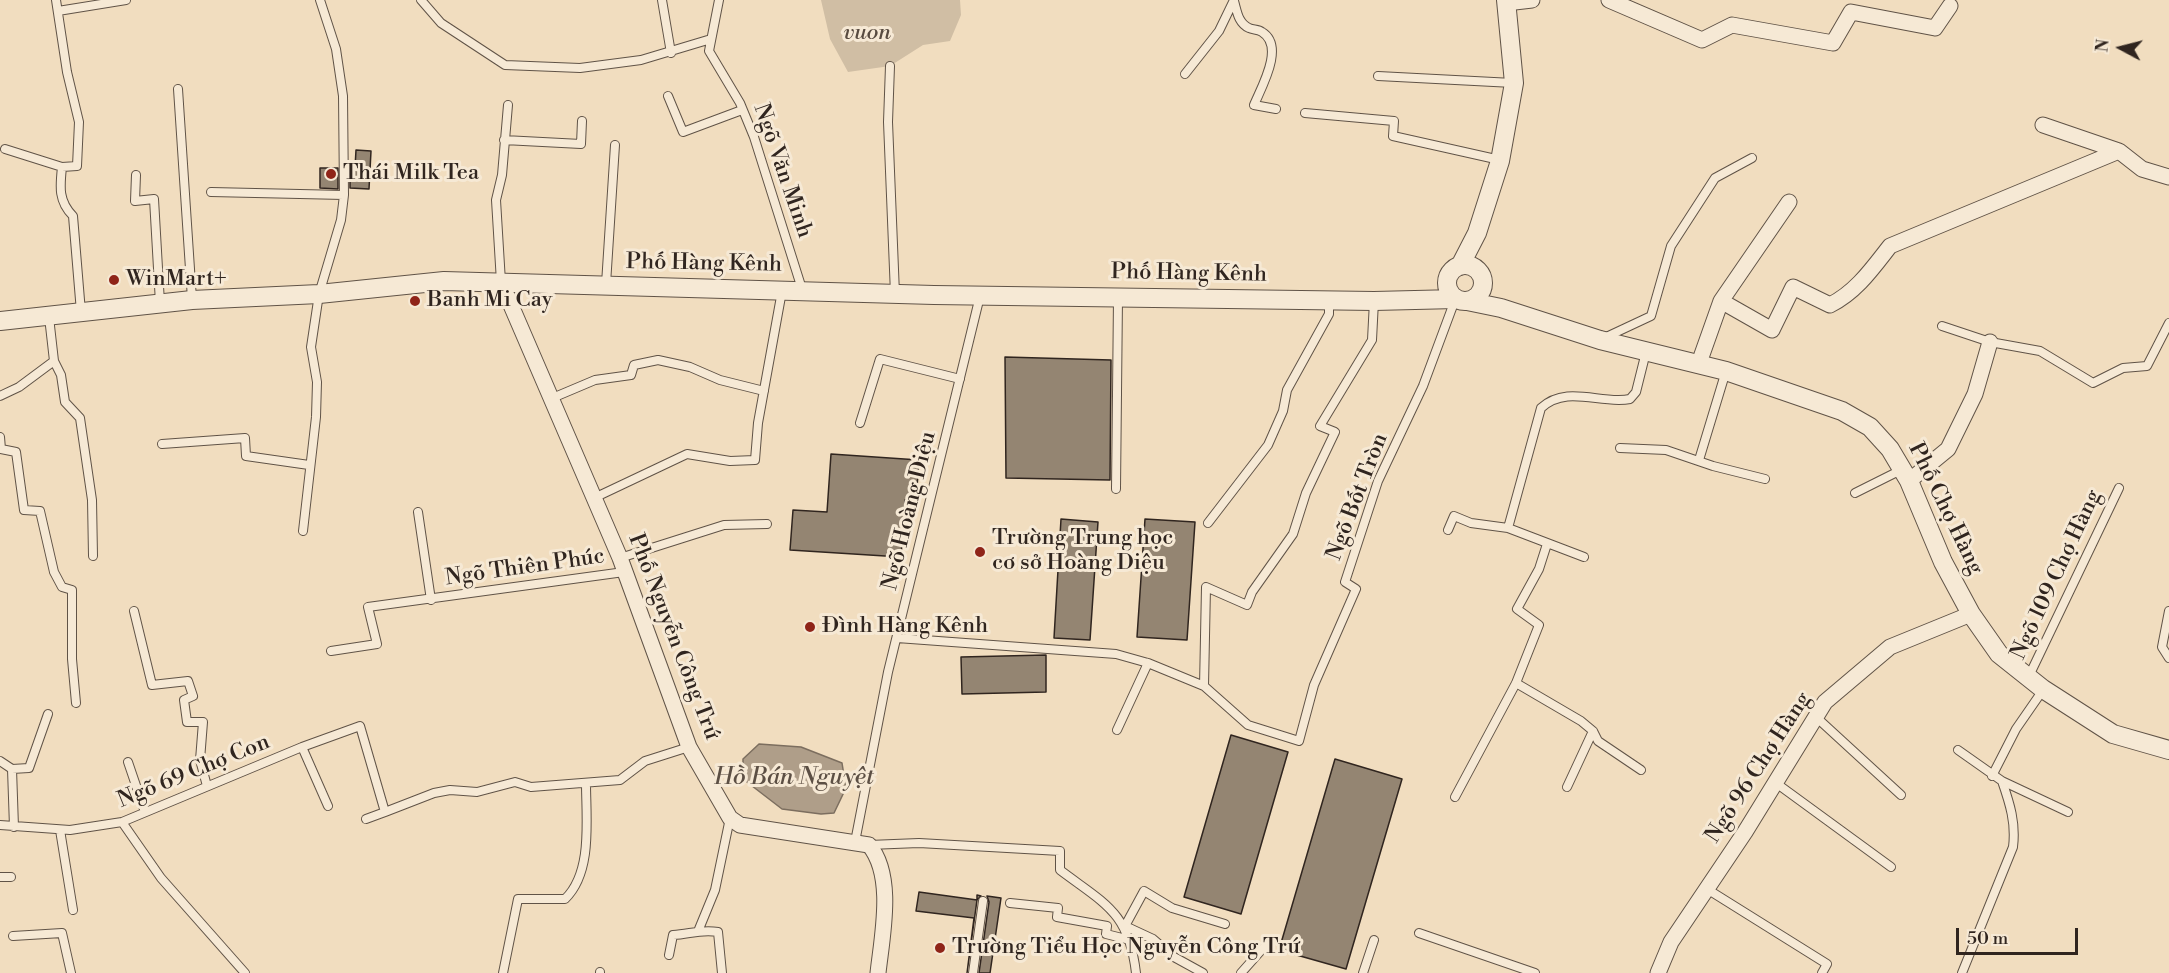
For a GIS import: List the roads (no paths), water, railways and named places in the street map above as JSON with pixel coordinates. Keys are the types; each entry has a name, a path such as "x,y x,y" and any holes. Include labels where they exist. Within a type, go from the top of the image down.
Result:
{"street":[{"path":"1461,271 1483,279 1468,297 1448,290 1461,271 1500,161 1514,83 1506,1 1532,0"},
{"path":"1609,0 1702,40 1732,25 1833,44 1851,12 1935,27 1950,6"},
{"path":"2043,125 2119,151 2142,170 2169,177"},
{"path":"1721,301 1772,330 1793,287 1830,304 1843,298 1867,276 1890,246 2119,151"},
{"path":"1699,363 1721,301 1789,202"},
{"name":"Phố Hàng Kênh","path":"1408,301 1461,271"},
{"name":"Phố Hàng Kênh","path":"0,321 81,314 192,300 319,294 444,281 782,291 802,289 895,294 1374,301 1468,297"},
{"name":"Phố Nguyễn Công Trứ","path":"501,282 622,565 689,747 730,818"},
{"name":"Phố Chợ Hàng","path":"1468,297 1599,340 1726,371 1842,411 1870,427 1890,449 1906,475 1943,562 1971,614 1999,654 2043,689 2114,734 2169,750"},
{"path":"1906,475 1948,449 1975,394 1990,342"},
{"name":"Ngõ 96 Chợ Hàng","path":"1658,973 1671,942 1776,783 1825,702 1890,647 1971,614"},
{"path":"730,818 740,825 760,830 862,843 880,865 885,904 878,973"}],"lane":[{"path":"5,149 62,167 77,166 79,122 67,72 56,0"},
{"path":"58,12 126,0"},
{"path":"303,531 316,417 317,382 311,347 319,294 345,195 343,96 336,49 320,0"},
{"path":"421,0 441,23 505,65 580,68 641,60 672,53 711,39"},
{"path":"662,0 672,53"},
{"name":"Ngõ Văn Minh","path":"719,0 709,51 742,110 802,289"},
{"path":"1185,74 1219,31 1234,0"},
{"path":"1234,0 1240,22 1249,28 1261,31 1269,38 1273,49 1254,105 1275,109"},
{"path":"890,66 888,122 895,294"},
{"path":"1378,76 1514,83"},
{"path":"178,89 192,300"},
{"path":"668,96 683,132 742,110"},
{"path":"501,282 496,200 502,175 508,105"},
{"path":"1305,113 1394,121 1393,136 1500,161"},
{"path":"504,140 581,144 582,121"},
{"path":"606,286 615,145"},
{"path":"1599,340 1651,316 1671,246 1715,178 1752,159"},
{"path":"62,167 59,189 64,208 73,216 81,314"},
{"path":"136,175 135,201 154,199 160,304"},
{"path":"211,192 345,195"},
{"path":"594,498 687,454 730,461 755,460 764,391 782,291"},
{"name":"Ngõ Hoàng Diệu","path":"862,843 897,638 980,295"},
{"path":"1116,489 1118,297"},
{"name":"Ngõ Bốt Tròn","path":"897,638 1116,654 1148,663 1204,686 1248,725 1299,741 1314,685 1356,589 1345,582 1378,481 1468,297"},
{"path":"1208,523 1268,446 1283,411 1287,390 1329,314 1329,299"},
{"path":"1204,686 1206,587 1247,605 1252,592 1293,534 1306,493 1335,432 1320,426 1372,340 1374,301"},
{"path":"50,317 54,361 61,375 65,402 80,418 92,500 93,556"},
{"path":"1942,326 1990,342 2040,351 2093,383 2123,368 2147,366 2169,323"},
{"path":"1508,528 1541,408 1548,401 1567,397 1630,399 1636,392 1646,352"},
{"path":"860,423 880,359 960,380"},
{"path":"550,399 595,380 631,375 634,365 658,360 690,367 720,380 764,391"},
{"path":"0,396 19,387 54,361"},
{"path":"1699,460 1726,371"},
{"path":"0,436 1,449 16,452 24,510 40,511 54,572 62,587 72,590 72,659 76,703"},
{"path":"162,444 245,438 246,456 309,465"},
{"path":"1620,448 1666,450 1713,466 1765,478"},
{"path":"1855,493 1906,475"},
{"name":"Ngõ 109 Chợ Hàng","path":"2029,677 2119,488"},
{"name":"Ngõ Thiên Phúc","path":"418,512 431,600"},
{"path":"1448,530 1454,516 1471,523 1508,528 1584,557"},
{"name":"Ngõ Thiên Phúc","path":"331,651 377,644 368,607 431,600 588,575 622,565 724,525 767,524"},
{"path":"1455,796 1516,683 1539,626 1517,609 1539,569 1547,544"},
{"path":"134,611 152,685 188,681 193,696 184,700 187,722 203,722 200,760 207,786"},
{"path":"2169,611 2162,647 2169,658"},
{"path":"1117,730 1148,663"},
{"path":"1516,683 1593,730 1598,741 1641,770"},
{"path":"1992,776 2016,729 2043,689"},
{"path":"0,761 12,769 29,768 48,714"},
{"path":"1816,717 1901,795"},
{"name":"Ngõ 69 Chợ Con","path":"0,825 60,830 122,822 302,747 360,726 385,812"},
{"path":"1567,787 1593,730"},
{"path":"302,747 328,806"},
{"path":"366,819 434,793 450,790 477,792 515,782 531,787 620,780 645,761 689,747"},
{"path":"1958,750 1992,776 2068,812"},
{"path":"128,762 145,812"},
{"path":"12,769 14,827"},
{"path":"1962,973 2013,848 2015,831 2002,781"},
{"path":"503,973 518,899 565,899 575,886 586,846 586,783"},
{"path":"1776,783 1891,867"},
{"path":"699,929 715,890 730,818"},
{"path":"122,822 161,878 245,973"},
{"path":"60,830 73,910"},
{"path":"862,843 919,843 1060,851 1060,870 1116,912 1125,926 1136,973"},
{"path":"0,877 11,877"},
{"path":"1707,889 1827,964 1822,973"},
{"path":"1125,926 1144,891 1172,908 1225,924"},
{"path":"973,973 983,901"},
{"path":"1010,903 1058,908 1056,917 1107,926 1106,934 1130,940"},
{"path":"1125,926 1153,939 1174,957 1203,973"},
{"path":"669,956 673,934 689,934 699,929 718,932 722,973"},
{"path":"13,936 62,933 70,973"},
{"path":"1419,933 1535,973"},
{"path":"1363,973 1374,940"},
{"path":"1241,973 1265,946"}],"water":[{"name":"Hồ Bán Nguyệt","path":"759,744 801,747 842,763 846,788 834,813 821,814 782,809 743,779 743,759"}],"place":[{"name":"Thái Milk Tea","path":"331,174"},
{"name":"WinMart+","path":"114,280"},
{"name":"Banh Mi Cay","path":"415,301"},
{"name":"Trường Trung học cơ sở Hoàng Diệu","path":"980,552"},
{"name":"Đình Hàng Kênh","path":"810,627"},
{"name":"Trường Tiểu Học Nguyễn Công Trứ","path":"940,948"}],"park label":[{"name":"vuon","path":"867,34"}]}
